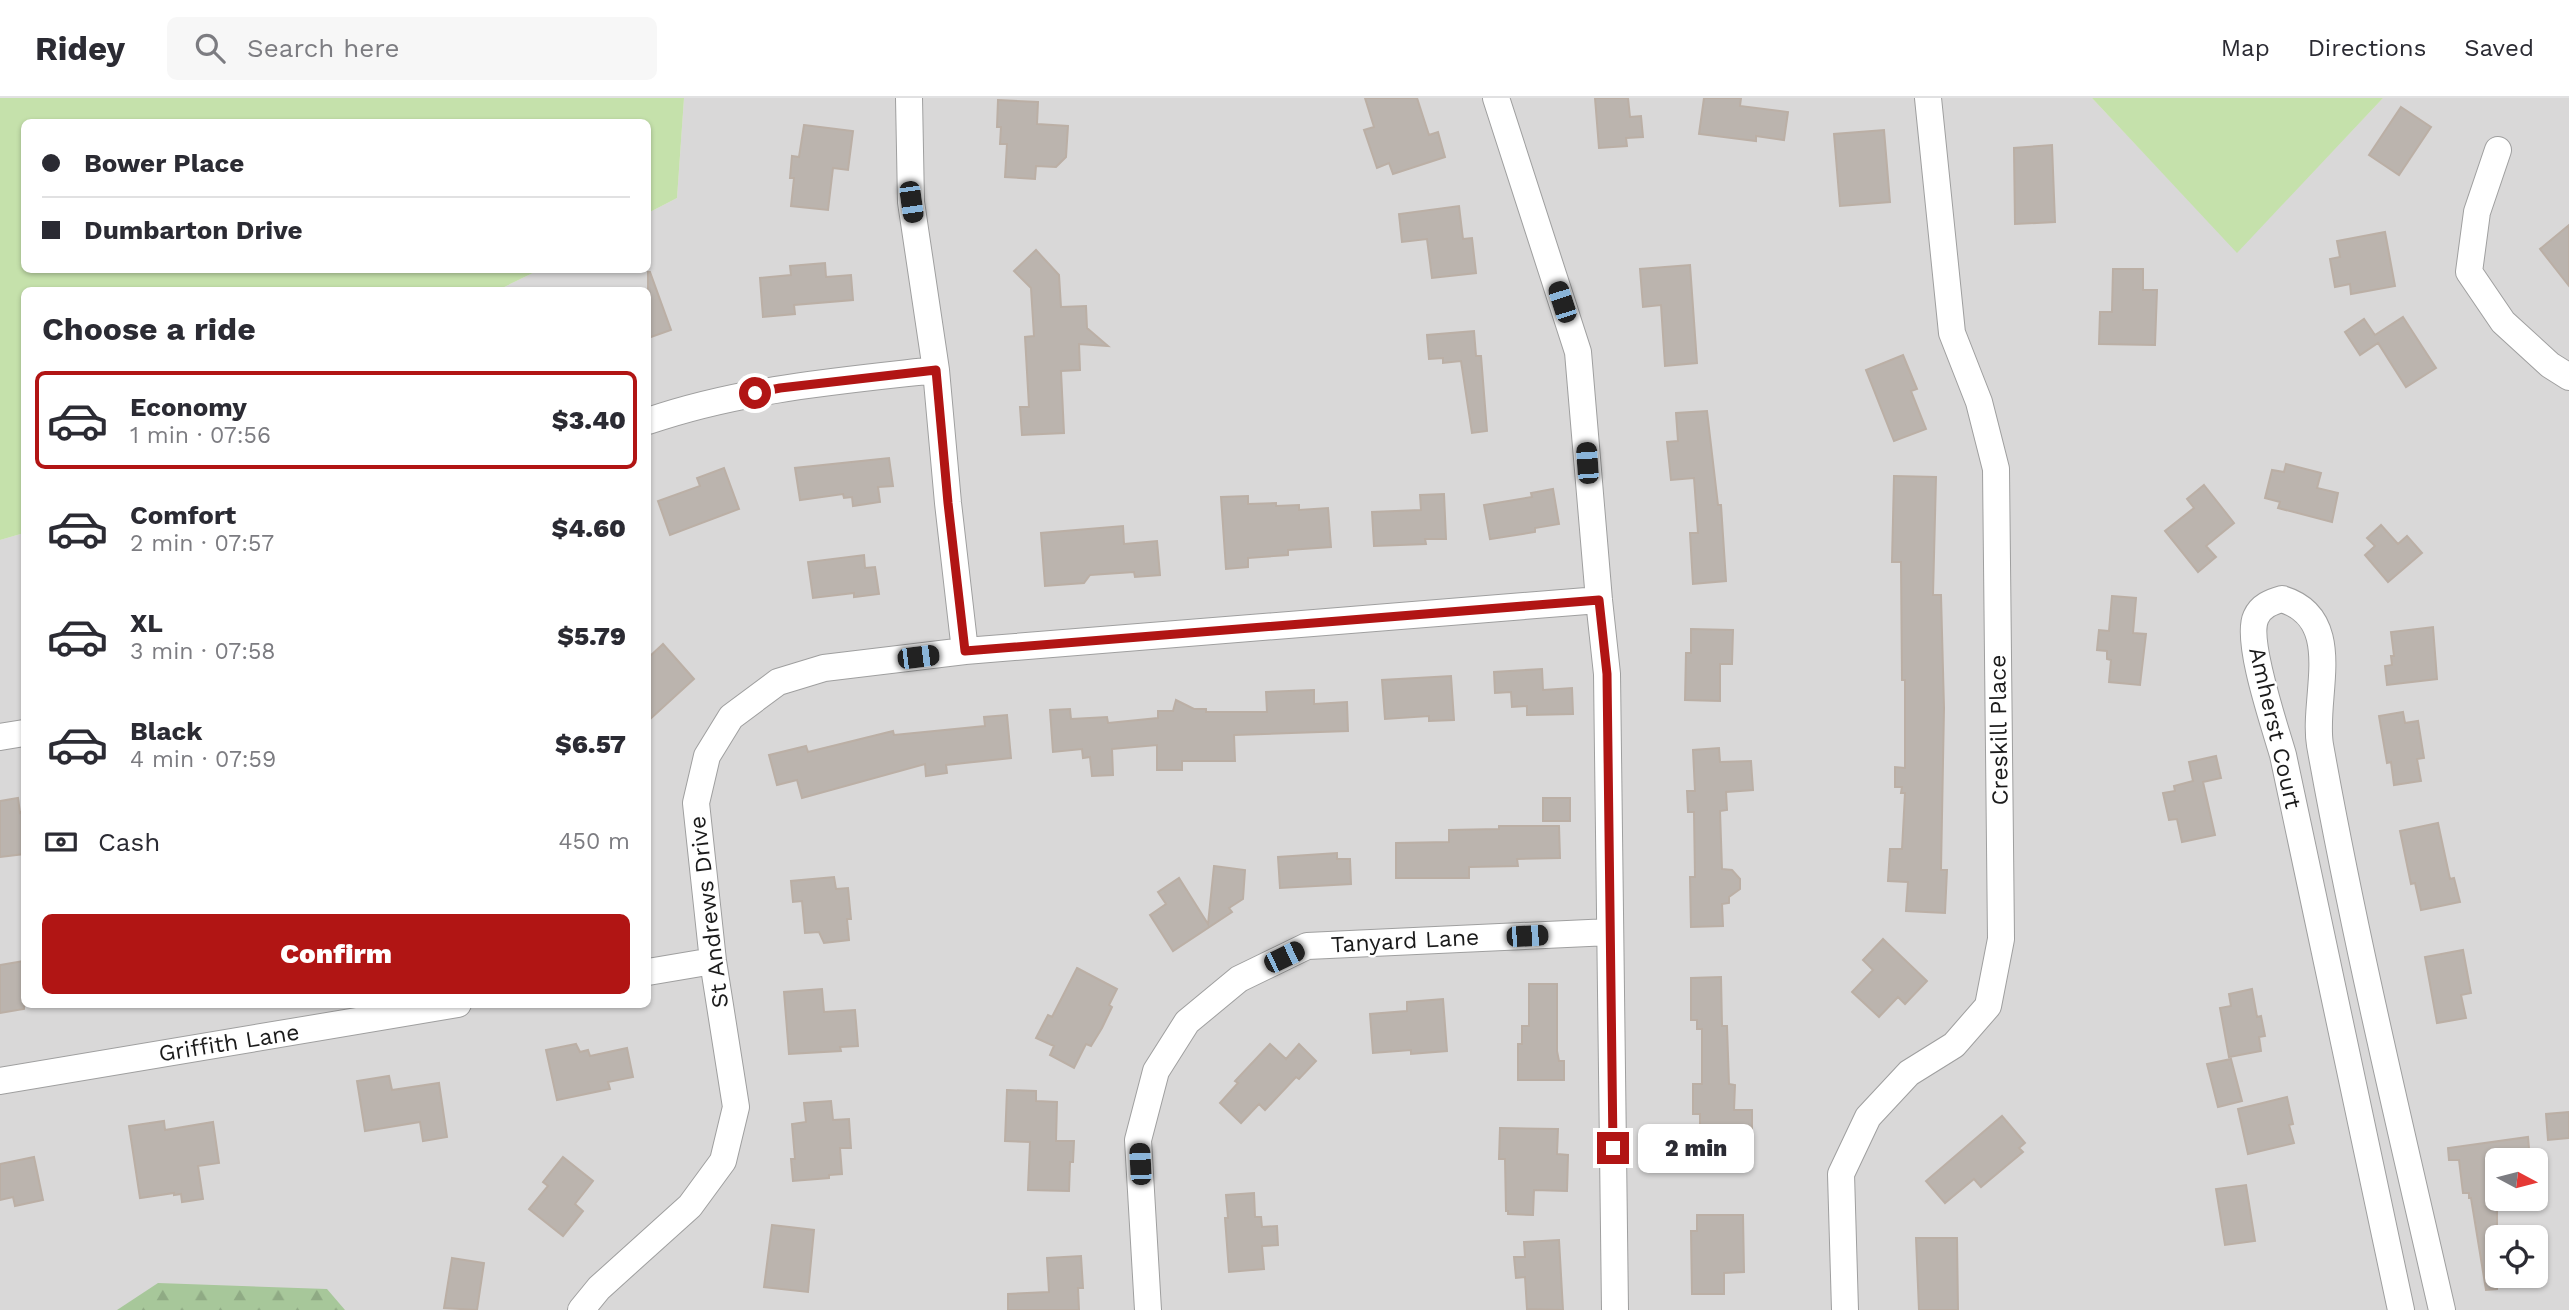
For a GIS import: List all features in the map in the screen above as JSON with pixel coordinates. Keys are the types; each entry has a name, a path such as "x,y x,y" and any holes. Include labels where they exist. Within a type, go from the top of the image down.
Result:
{"street":[{"path":"909,98 911,202 936,370 965,651"},
{"path":"1496,98 1578,352 1607,674 1615,1310"},
{"name":"Creskill Place","path":"1845,1310 1841,1174 1868,1117 1909,1073 1954,1045 1988,1006 2001,939 1996,469 1979,402 1952,333 1928,98"},
{"path":"2498,149 2477,212 2469,272 2503,322 2550,365 2569,377"},
{"path":"651,420 705,403 780,388 936,370"},
{"name":"Amherst Court","path":"2401,1310 2286,768 2260,673 2252,631 2259,610 2270,602 2282,599 2291,602 2309,617 2319,634 2322,647 2320,741 2369,992 2442,1310"},
{"name":"St Andrews Drive","path":"581,1310 599,1288 690,1206 723,1161 736,1107 713,961 696,803 707,756 731,717 778,682 824,668 965,651 1599,600"},
{"path":"0,737 21,734"},
{"name":"Tanyard Lane","path":"1147,1310 1138,1140 1156,1071 1187,1022 1239,979 1307,946 1610,932"},
{"path":"651,971 713,961"},
{"name":"Griffith Lane","path":"0,1081 434,1008"}],"shaded area":[{"path":"684,98 2092,98 2237,252 2383,98 2569,98 2569,1310 0,1310 0,540 21,534 21,1008 651,1008 651,287 504,287 533,273 651,273 651,211 677,198"}],"green space":[{"path":"0,98 684,98 677,198 651,211 651,119 21,119 21,273 533,273 504,287 21,287 21,534 0,540"},
{"path":"2092,98 2383,98 2237,253"},
{"path":"158,1283 327,1289 345,1310 117,1310"}],"building":[{"path":"1365,98 1417,98 1429,135 1438,132 1445,157 1393,174 1389,163 1377,168 1364,130 1374,127"},
{"path":"1595,98 1628,98 1630,117 1641,116 1643,137 1626,138 1627,146 1599,148"},
{"path":"1704,98 1741,98 1740,106 1788,112 1784,140 1756,136 1756,141 1699,134"},
{"path":"998,100 1038,102 1037,124 1068,126 1066,157 1056,167 1036,166 1035,179 1005,177 1007,144 1000,144 1001,127 997,127"},
{"path":"2401,107 2431,127 2399,175 2369,155"},
{"path":"804,125 853,131 848,170 833,168 828,210 791,206 794,178 790,178 792,156 799,157"},
{"path":"1884,130 1890,202 1840,206 1834,134"},
{"path":"2052,145 2055,222 2015,224 2014,148"},
{"path":"1459,206 1463,239 1472,238 1476,273 1432,278 1427,239 1402,242 1399,214"},
{"path":"2569,225 2569,286 2540,249"},
{"path":"2385,232 2395,286 2351,294 2350,284 2335,287 2330,259 2340,257 2337,241"},
{"path":"1036,250 1059,275 1061,307 1086,306 1087,328 1108,346 1079,344 1080,370 1061,371 1064,433 1022,435 1020,407 1029,407 1025,337 1034,336 1031,288 1014,271"},
{"path":"825,263 826,277 851,275 853,300 794,305 795,314 763,317 760,278 791,275 790,266"},
{"path":"1690,265 1697,363 1665,366 1661,305 1643,307 1640,269"},
{"path":"2113,269 2143,269 2143,290 2157,290 2155,345 2099,344 2100,312 2112,312"},
{"path":"648,273 650,273 671,330 651,337 651,287 648,287"},
{"path":"2403,317 2436,368 2406,387 2378,343 2360,355 2345,332 2364,319 2375,335"},
{"path":"1474,331 1476,356 1481,356 1487,431 1472,433 1461,361 1443,363 1443,358 1429,359 1427,335"},
{"path":"1903,355 1917,389 1911,391 1926,429 1894,441 1866,370"},
{"path":"1707,411 1718,505 1721,505 1726,581 1693,584 1690,533 1698,533 1694,478 1671,480 1667,442 1678,441 1676,413"},
{"path":"889,458 893,486 878,487 880,502 853,506 852,497 844,498 843,494 800,500 795,468"},
{"path":"2286,464 2321,473 2317,488 2338,493 2332,522 2278,508 2280,502 2265,498 2272,470 2284,472"},
{"path":"724,468 739,509 670,535 658,501 700,486 697,478"},
{"path":"1894,476 1936,477 1933,595 1941,595 1944,708 1941,870 1947,870 1945,913 1906,911 1908,882 1888,881 1890,849 1902,849 1905,793 1901,793 1902,787 1895,787 1895,767 1905,768 1905,680 1902,680 1901,562 1892,562"},
{"path":"2204,485 2234,523 2206,546 2216,557 2198,572 2165,531 2194,508 2187,499"},
{"path":"1553,489 1559,524 1535,528 1535,532 1490,539 1484,505 1532,497 1531,493"},
{"path":"1444,494 1446,539 1425,539 1426,544 1374,546 1372,512 1421,510 1420,495"},
{"path":"1248,496 1248,504 1299,505 1299,510 1328,508 1331,547 1288,550 1288,555 1248,558 1248,567 1226,569 1221,497"},
{"path":"2381,525 2398,544 2407,536 2422,553 2388,582 2365,555 2375,546 2367,538"},
{"path":"1123,526 1124,544 1157,541 1160,575 1135,577 1134,572 1090,575 1084,583 1045,586 1041,533"},
{"path":"864,555 865,568 875,567 879,594 854,597 854,593 813,598 808,562"},
{"path":"2112,596 2136,598 2133,633 2146,634 2140,685 2109,682 2111,660 2107,659 2107,651 2097,650 2099,630 2109,631"},
{"path":"2433,627 2437,679 2387,685 2385,666 2392,665 2391,656 2394,656 2391,632"},
{"path":"1691,629 1733,630 1732,664 1720,664 1720,701 1685,700 1686,653 1691,653"},
{"path":"663,644 694,679 651,718 651,655"},
{"path":"1542,669 1543,690 1572,688 1573,714 1527,715 1527,706 1512,707 1511,692 1495,693 1494,672"},
{"path":"1451,676 1454,720 1429,721 1429,716 1385,719 1382,680"},
{"path":"1314,690 1314,704 1347,702 1348,731 1234,735 1235,761 1182,761 1182,770 1157,770 1157,745 1112,749 1113,775 1092,776 1090,757 1083,758 1082,749 1053,752 1050,710 1070,709 1071,719 1107,717 1108,723 1158,718 1158,711 1173,711 1176,700 1194,709 1206,709 1206,712 1267,712 1266,692"},
{"path":"2403,712 2405,723 2418,721 2424,758 2417,759 2421,781 2394,785 2391,762 2387,763 2379,716"},
{"path":"1007,715 1011,758 946,765 947,773 926,776 925,764 802,798 797,780 777,785 769,755 806,746 808,752 893,731 894,735 985,726 984,717"},
{"path":"1719,748 1720,762 1751,761 1753,790 1726,792 1727,810 1720,811 1722,869 1732,870 1740,879 1740,889 1729,897 1729,903 1722,904 1723,926 1691,927 1690,877 1695,877 1694,812 1688,812 1687,791 1695,791 1693,750"},
{"path":"2216,756 2221,778 2203,782 2215,835 2182,842 2177,819 2169,820 2163,793 2175,791 2174,786 2193,781 2189,762"},
{"path":"18,798 21,813 21,854 0,857 0,801"},
{"path":"1543,798 1570,798 1570,821 1543,821"},
{"path":"2438,823 2450,879 2454,878 2460,902 2421,910 2415,883 2411,884 2400,831"},
{"path":"1499,826 1559,826 1560,858 1517,859 1518,866 1469,867 1469,878 1396,878 1396,843 1449,842 1449,830 1499,829"},
{"path":"1337,853 1337,859 1350,859 1351,884 1280,888 1278,857"},
{"path":"1214,866 1245,870 1243,899 1229,908 1232,912 1173,951 1150,915 1166,904 1158,892 1179,878 1208,924"},
{"path":"834,877 836,889 848,888 851,919 847,919 849,940 824,943 819,932 805,933 802,901 793,902 791,881"},
{"path":"1883,939 1927,981 1905,1004 1898,997 1879,1017 1852,992 1873,970 1863,960"},
{"path":"2463,950 2471,993 2461,995 2466,1018 2437,1023 2425,957"},
{"path":"21,962 21,1008 24,1009 0,1013 0,965"},
{"path":"1077,968 1117,989 1102,1028 1091,1046 1086,1044 1074,1068 1050,1055 1054,1046 1036,1038 1048,1015 1052,1017"},
{"path":"1721,977 1722,1026 1727,1026 1729,1084 1735,1085 1734,1110 1752,1110 1752,1136 1735,1136 1735,1169 1707,1169 1706,1146 1700,1146 1700,1114 1693,1114 1693,1084 1702,1084 1702,1029 1697,1029 1697,1020 1691,1020 1691,978"},
{"path":"1529,984 1557,984 1557,1051 1559,1061 1564,1061 1564,1080 1518,1080 1518,1044 1522,1044 1522,1026 1529,1026"},
{"path":"822,989 824,1012 855,1010 858,1046 840,1047 841,1051 789,1054 784,992"},
{"path":"2252,989 2257,1017 2261,1016 2265,1036 2259,1037 2261,1051 2229,1057 2220,1008 2231,1006 2229,994"},
{"path":"1443,999 1447,1051 1373,1053 1370,1014 1407,1011 1407,1002"},
{"path":"576,1044 580,1052 588,1050 590,1056 627,1048 633,1077 608,1082 610,1089 557,1100 546,1050"},
{"path":"1270,1044 1286,1059 1299,1044 1316,1061 1299,1079 1296,1077 1265,1110 1259,1104 1241,1123 1220,1103 1238,1083 1235,1081"},
{"path":"2231,1059 2242,1101 2218,1107 2207,1064"},
{"path":"389,1076 392,1090 439,1083 447,1137 423,1141 420,1122 365,1131 357,1081"},
{"path":"1007,1090 1036,1091 1036,1101 1057,1102 1056,1141 1074,1141 1069,1191 1028,1190 1030,1142 1005,1141"},
{"path":"2287,1097 2293,1124 2289,1125 2294,1143 2248,1154 2238,1109"},
{"path":"831,1101 833,1120 849,1119 851,1148 840,1148 842,1174 829,1175 829,1178 793,1181 791,1159 795,1159 792,1124 806,1122 804,1103"},
{"path":"2569,1112 2569,1138 2548,1140 2546,1114"},
{"path":"2002,1116 2025,1143 2019,1148 2023,1152 1981,1187 1974,1179 1945,1203 1926,1181"},
{"path":"164,1121 165,1130 213,1122 219,1163 198,1166 203,1199 182,1202 181,1194 174,1193 140,1198 129,1126"},
{"path":"1500,1128 1558,1129 1557,1154 1568,1155 1567,1191 1534,1190 1533,1215 1508,1214 1506,1211 1505,1159 1499,1159"},
{"path":"2528,1137 2529,1148 2485,1148 2485,1211 2497,1211 2497,1225 2485,1225 2485,1284 2471,1198 2469,1193 2463,1193 2459,1160 2449,1160 2448,1148"},
{"path":"34,1157 43,1200 15,1206 13,1197 0,1200 0,1164"},
{"path":"563,1157 593,1181 575,1204 583,1211 563,1236 529,1209 548,1186 543,1182"},
{"path":"2246,1185 2255,1241 2225,1245 2216,1189"},
{"path":"1254,1193 1255,1217 1261,1217 1262,1227 1277,1226 1278,1245 1262,1246 1264,1269 1229,1272 1226,1195"},
{"path":"1697,1215 1743,1215 1744,1272 1724,1273 1724,1294 1692,1294 1691,1231 1697,1231"},
{"path":"772,1225 814,1230 808,1292 764,1287"},
{"path":"1916,1238 1957,1238 1958,1310 1919,1310"},
{"path":"1559,1240 1563,1310 1527,1309 1525,1277 1516,1278 1514,1257 1525,1257 1524,1242"},
{"path":"1081,1256 1083,1288 1078,1288 1079,1310 1008,1310 1008,1294 1049,1292 1047,1258"},
{"path":"452,1258 484,1263 477,1310 444,1308"}],"route":[{"path":"755,393 936,370 965,651 1599,600 1607,674 1613,1148"}]}
